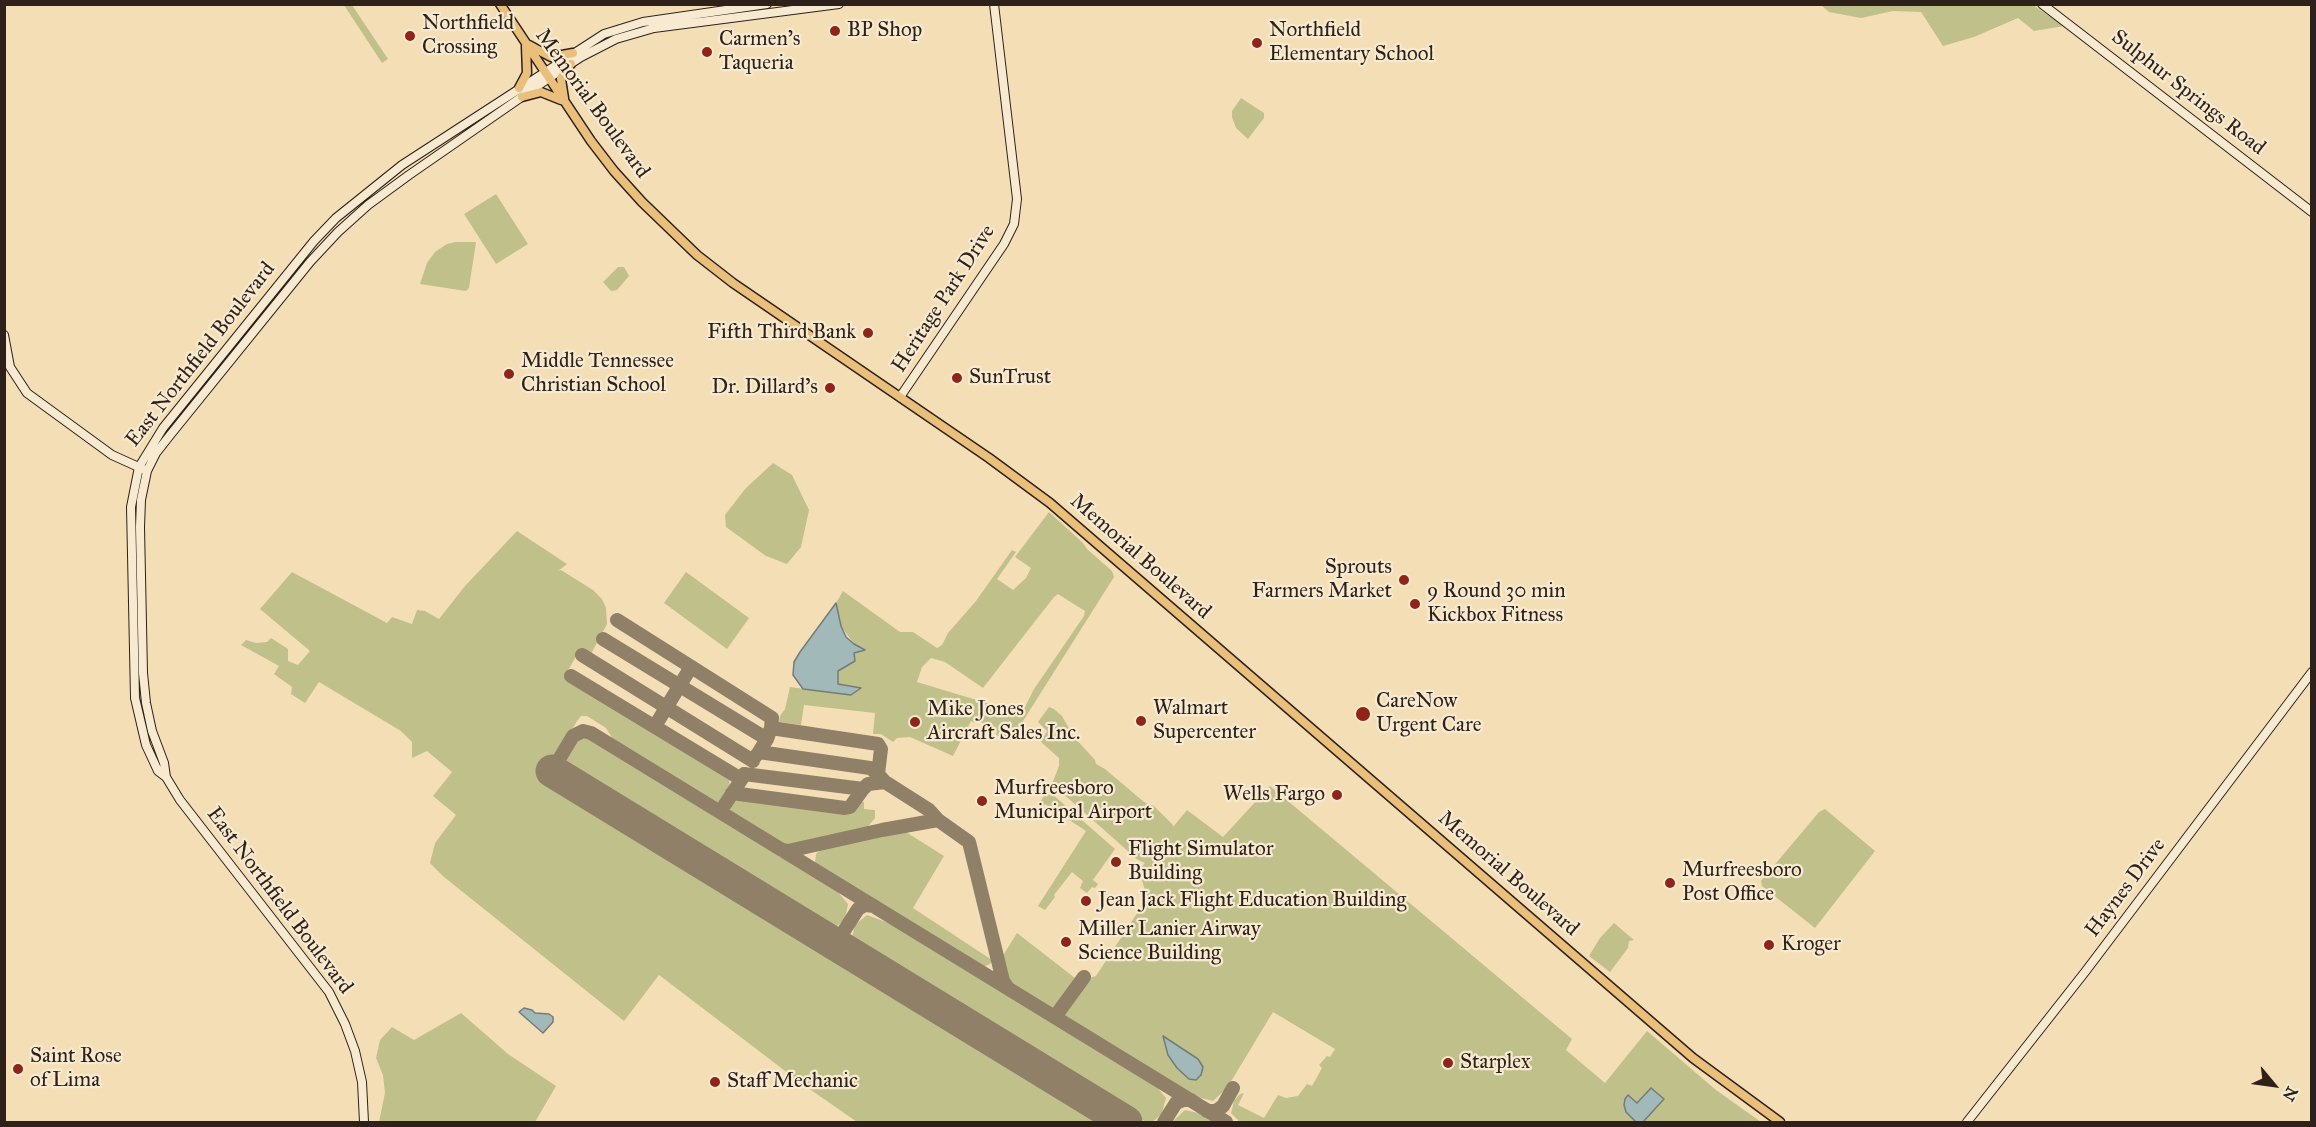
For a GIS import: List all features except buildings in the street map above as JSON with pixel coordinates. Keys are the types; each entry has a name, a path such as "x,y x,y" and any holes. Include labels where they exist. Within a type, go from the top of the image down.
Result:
{"main road":[{"name":"Memorial Boulevard","path":"500,4 564,102 618,175 668,229 697,255 733,283 1021,481 1089,535 1693,1058 1780,1122"},
{"path":"546,75 573,53 604,34 643,22 767,4"},
{"path":"546,75 616,39 654,28 840,4"},
{"name":"Heritage Park Drive","path":"900,397 1005,243 1014,224 1017,199 994,4"},
{"name":"Sulphur Springs Road","path":"2042,4 2312,212"},
{"path":"526,43 550,57 573,53"},
{"path":"526,43 527,73 520,93 541,92 564,102"},
{"path":"564,102 561,79 571,64"},
{"name":"East Northfield Boulevard","path":"166,777 164,763 152,732 143,673 141,500 147,471 156,453 310,262 338,231 368,205 546,75"},
{"name":"East Northfield Boulevard","path":"364,1122 362,1082 355,1051 329,992 180,800 166,777 158,771 146,745 135,698 131,507 139,467 149,448 301,255 336,218 402,165 520,93"},
{"path":"4,335 10,367 27,393 112,454 147,471"},
{"name":"Haynes Drive","path":"1967,1122 2084,974 2312,672"}],"green space":[{"path":"344,5 352,5 388,59 382,63"},
{"path":"1821,5 2033,5 2064,26 2034,31 2018,18 1974,37 1943,46 1921,12 1893,11 1861,18 1829,12"},
{"path":"1241,98 1264,113 1264,118 1248,139 1236,128 1232,117 1232,111"},
{"path":"496,194 528,244 496,264 464,214"},
{"path":"476,242 469,288 466,291 420,284 427,263 435,252 447,244"},
{"path":"618,267 624,267 629,276 617,290 611,291 603,282"},
{"path":"773,463 792,475 809,510 801,547 787,564 766,556 726,527 725,515 745,489"},
{"path":"1049,512 1112,571 1114,577 1011,740 996,735 997,731 977,720 975,723 971,721 953,756 910,737 897,738 893,742 881,734 873,734 875,713 804,705 801,725 779,722 785,709 790,687 851,695 860,688 838,684 838,671 851,664 854,653 865,650 854,644 841,626 836,603 843,591 900,632 913,632 937,648 942,645 948,633 976,601 1012,550 1016,552 997,579 1013,590 1026,578 1031,568 1015,557","holes":["1058,594 1085,611 1084,616 1034,689 1024,709 1017,716 1003,708 917,682 922,667 931,658 945,662 983,688 1054,597"]},
{"path":"517,531 567,564 558,571 561,570 593,590 602,599 606,608 607,624 591,654 588,655 580,650 564,677 729,777 730,789 721,801 714,803 708,801 616,744 606,728 587,716 581,716 577,721 542,780 1104,1122 857,1122 801,1083 659,975 624,1021 444,877 430,863 435,843 456,815 433,796 452,772 427,751 412,758 412,742 401,731 319,682 305,703 291,694 292,687 274,674 279,666 241,645 246,640 256,643 267,642 271,638 288,649 288,661 298,665 310,651 260,609 292,572 387,623 392,617 412,624 417,610 425,611 439,619 465,586"},
{"path":"686,572 749,618 727,649 664,603"},
{"path":"1049,707 1062,716 1074,737 1096,764 1144,802 1154,806 1173,827 1187,810 1223,837 1270,786 1572,1039 1566,1050 1605,1083 1647,1031 1716,1090 1761,1122 1240,1122 1231,1113 1234,1101 1240,1094 1244,1093 1238,1105 1264,1118 1278,1095 1286,1098 1298,1096 1307,1084 1312,1086 1322,1068 1319,1065 1327,1056 1330,1057 1335,1049 1273,1012 1227,1088 1213,1101 1189,1095 1067,1020 1064,1013 1089,978 1096,976 1147,898 1142,880 1144,874 1139,870 1145,863 1138,860 1052,784 1059,766 1059,758 1041,742 1047,731 1038,722"},
{"path":"587,737 833,886 848,904 845,919 833,930 567,768 565,758 574,741"},
{"path":"1046,792 1051,793 1115,849 1093,880 1098,884 1095,888 1092,887 1087,893 1080,888 1083,881 1072,872 1045,910 1038,906 1086,831 1045,804 1035,817 1033,815"},
{"path":"740,799 847,813 858,801 864,802 864,809 875,810 875,818 866,829 791,847 785,846 732,816 729,804"},
{"path":"1825,809 1875,851 1815,928 1762,886 1761,881 1819,812"},
{"path":"906,832 944,856 913,908 992,960 990,964 983,967 976,964 819,868 815,863 816,854 821,849 873,835"},
{"path":"867,915 897,926 1114,1061 1106,1053 1151,1080 1166,1098 1162,1113 1153,1122 1146,1122 851,942 855,925"},
{"path":"1614,923 1634,940 1629,941 1628,948 1610,972 1589,956 1600,938"},
{"path":"1017,933 1075,978 1076,982 1056,1009 1046,1007 1007,980 1002,957"},
{"path":"461,1013 508,1054 556,1086 535,1122 379,1122 385,1093 383,1075 376,1058 380,1040 392,1027 414,1040"},
{"path":"1185,1110 1207,1115 1219,1122 1172,1122"}],"water":[{"path":"836,603 846,637 865,650 854,653 855,661 838,671 838,684 861,688 851,695 803,689 793,675 794,662"},
{"path":"524,1008 535,1013 549,1014 553,1017 553,1022 543,1033 519,1012"},
{"path":"1163,1036 1198,1059 1203,1067 1201,1075 1196,1080 1189,1079 1177,1068 1168,1055"},
{"path":"1651,1088 1664,1099 1643,1122 1636,1122 1626,1112 1625,1099 1628,1095 1637,1103"}],"taxiway":[{"path":"617,620 772,718 771,728"},
{"path":"603,639 767,739"},
{"path":"582,655 753,761"},
{"path":"655,726 691,667"},
{"path":"571,676 741,779"},
{"path":"744,774 863,789 868,784 885,782 878,774 881,749 878,744 771,728 759,752"},
{"path":"552,771 573,736 583,731 591,733 1226,1122"},
{"path":"755,757 759,752 870,768 878,774"},
{"path":"720,812 745,774"},
{"path":"885,782 929,810 938,820"},
{"path":"732,793 845,808 850,807 863,789"},
{"path":"782,850 788,851 938,820 969,842 1003,981 1008,988"},
{"path":"850,953 841,943 842,934 858,909 865,905 874,906"},
{"path":"1053,1016 1057,1014 1084,977"},
{"path":"1207,1111 1216,1111 1223,1106 1233,1088"},
{"path":"1164,1122 1176,1103 1191,1100"}],"runway":[{"path":"552,771 1126,1122"}],"place":[{"name":"BP Shop","path":"835,31"},
{"name":"Northfield Crossing","path":"410,36"},
{"name":"Northfield Elementary School","path":"1257,43"},
{"name":"Carmen's Taqueria","path":"707,52"},
{"name":"Fifth Third Bank","path":"868,333"},
{"name":"Middle Tennessee Christian School","path":"509,374"},
{"name":"SunTrust","path":"957,378"},
{"name":"Dr. Dillard's","path":"830,388"},
{"name":"Sprouts Farmers Market","path":"1404,580"},
{"name":"9 Round 30 min Kickbox Fitness","path":"1415,604"},
{"name":"CareNow Urgent Care","path":"1363,714"},
{"name":"Walmart Supercenter","path":"1141,721"},
{"name":"Mike Jones Aircraft Sales Inc.","path":"915,722"},
{"name":"Wells Fargo","path":"1337,795"},
{"name":"Murfreesboro Municipal Airport","path":"982,801"},
{"name":"Flight Simulator Building","path":"1116,862"},
{"name":"Murfreesboro Post Office","path":"1670,883"},
{"name":"Jean Jack Flight Education Building","path":"1086,901"},
{"name":"Miller Lanier Airway Science Building","path":"1066,942"},
{"name":"Kroger","path":"1769,945"},
{"name":"Starplex","path":"1448,1063"},
{"name":"Saint Rose of Lima","path":"18,1069"},
{"name":"Staff Mechanic","path":"715,1082"}]}
